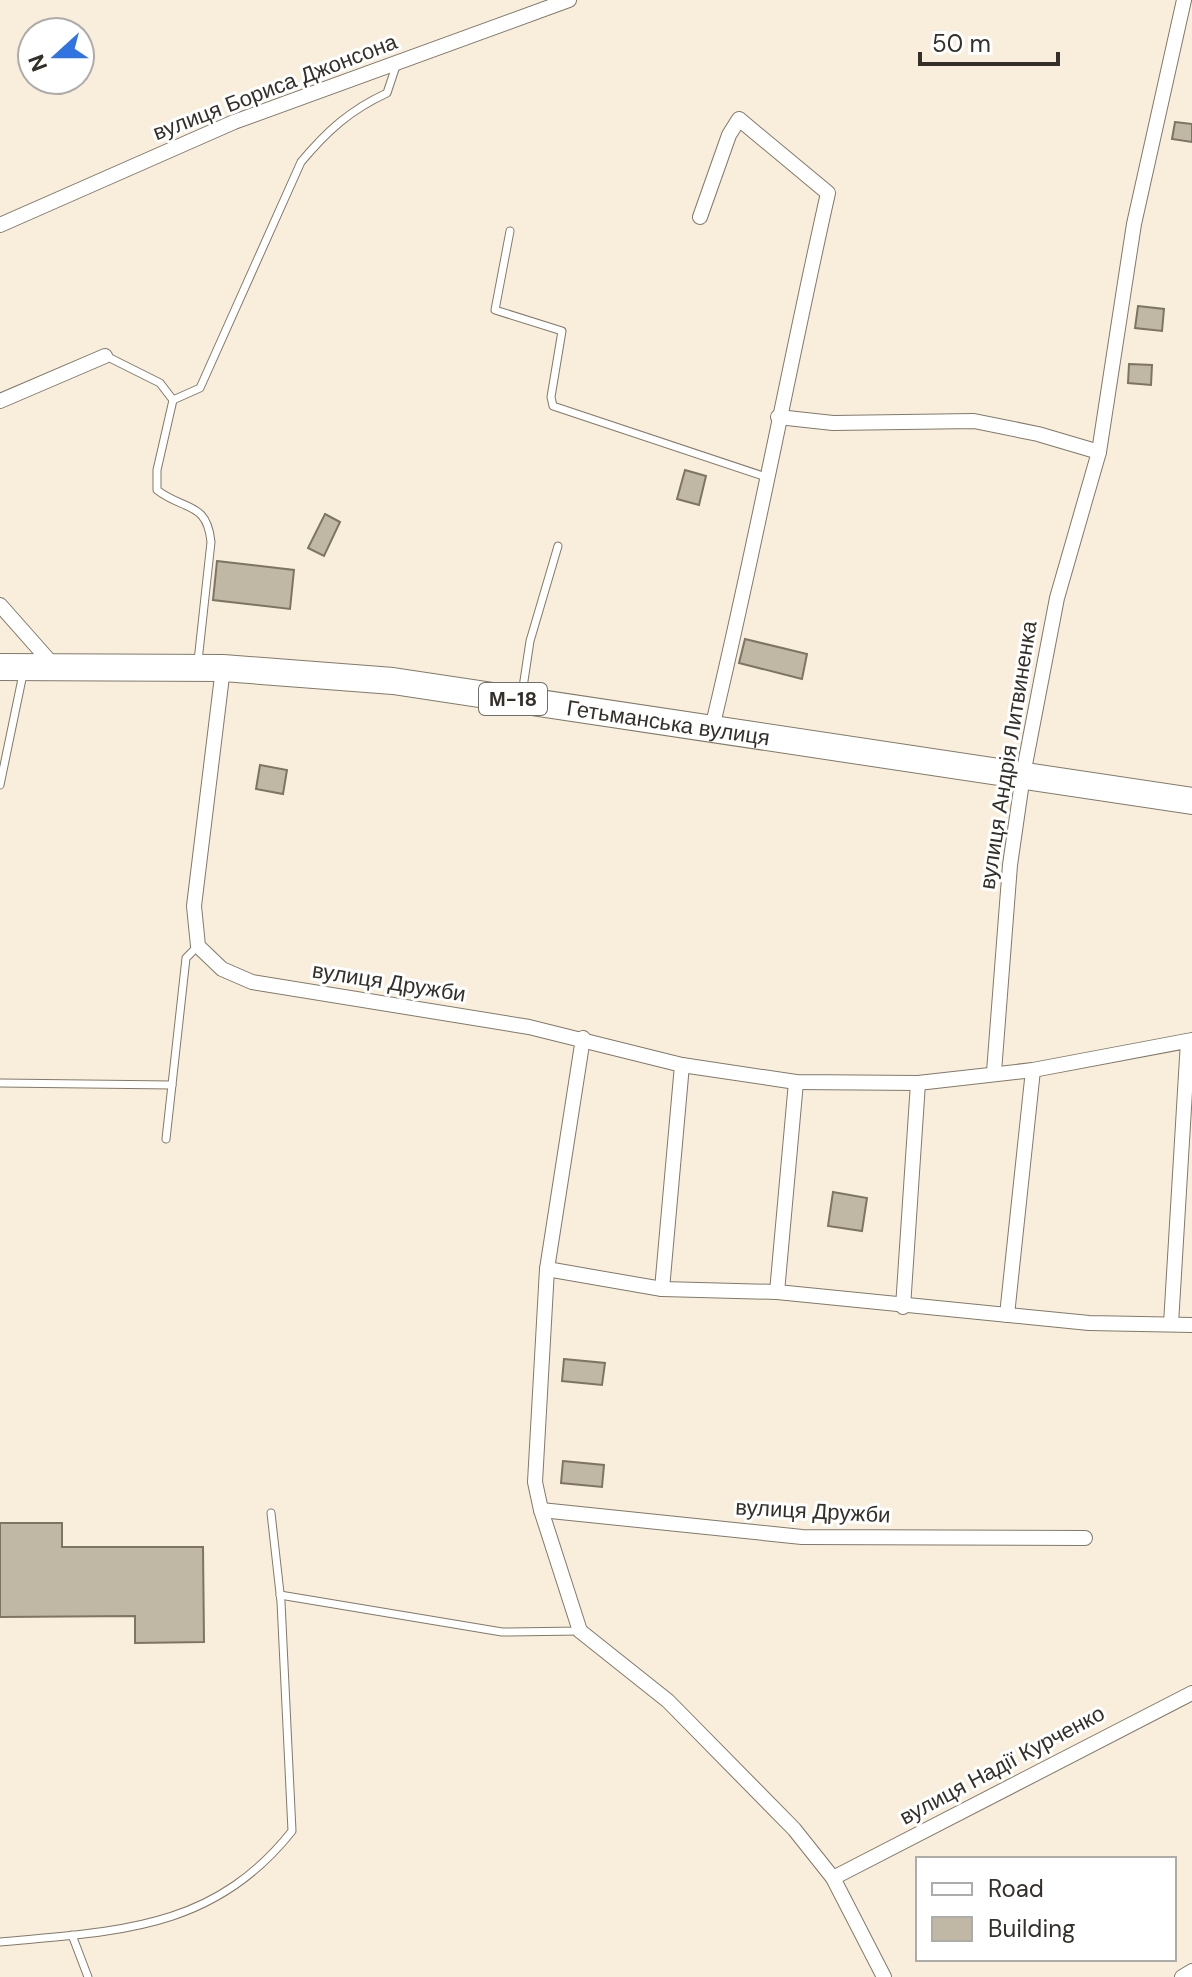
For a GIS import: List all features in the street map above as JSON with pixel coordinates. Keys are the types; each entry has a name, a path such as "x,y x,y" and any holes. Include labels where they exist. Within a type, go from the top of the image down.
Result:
{"highway":[{"name":"Гетьманська вулиця","path":"12,667 210,667 393,681 1192,801"}],"street":[{"name":"вулиця Бориса Джонсона","path":"0,225 234,122 569,0"},
{"name":"вулиця Андрія Литвиненка","path":"994,1072 1010,865 1023,775 1057,598 1099,452 1134,224 1184,0"},
{"path":"700,217 729,135 739,119 828,193 778,417 747,580 712,728"},
{"path":"0,401 105,356"},
{"path":"778,417 833,423 974,421 1038,434 1099,452"},
{"path":"0,605 55,667"},
{"path":"198,946 194,906 210,667"},
{"name":"вулиця Дружби","path":"198,946 222,969 252,982 583,1038 682,1065 796,1082 918,1083 1033,1070 1190,1041 1171,1324"},
{"path":"583,1038 547,1269 535,1482 541,1510 580,1631 668,1701 794,1829 833,1878 884,1977"},
{"path":"662,1289 682,1065"},
{"path":"1007,1315 1033,1070"},
{"path":"777,1292 796,1082"},
{"path":"903,1307 918,1083"},
{"path":"547,1269 662,1289 777,1292 903,1307 1089,1323 1192,1325"},
{"name":"вулиця Дружби","path":"541,1510 802,1537 1085,1538"},
{"name":"вулиця Надії Курченко","path":"833,1878 1192,1693"},
{"path":"1182,1977 1192,1971"}],"lane":[{"path":"173,400 200,388 301,162 326,132 356,107 387,93 397,63"},
{"path":"510,231 495,310 562,331 551,397 553,406 766,477"},
{"path":"105,356 160,383 173,400"},
{"path":"173,400 157,470 157,490 202,513 209,524 210,667"},
{"path":"521,700 530,641 558,546"},
{"path":"0,785 12,667"},
{"path":"166,1139 186,958 198,946"},
{"path":"0,1083 172,1085"},
{"path":"0,1942 137,1928 202,1908 270,1859 292,1831 280,1595 271,1513"},
{"path":"280,1595 502,1632 580,1631"},
{"path":"72,1935 88,1977"}],"building":[{"path":"1175,122 1192,124 1192,142 1172,139"},
{"path":"1138,306 1164,309 1162,331 1135,328"},
{"path":"1129,364 1152,365 1151,385 1128,383"},
{"path":"685,470 706,476 699,505 677,499"},
{"path":"325,514 340,522 324,556 308,548"},
{"path":"217,561 294,570 290,609 213,600"},
{"path":"745,639 807,654 802,679 739,663"},
{"path":"260,765 287,770 283,794 256,789"},
{"path":"833,1192 867,1198 862,1231 828,1226"},
{"path":"564,1359 605,1363 602,1385 562,1381"},
{"path":"563,1461 604,1465 602,1487 561,1483"},
{"path":"0,1523 62,1523 62,1547 203,1547 204,1642 135,1643 135,1616 0,1617"}]}
